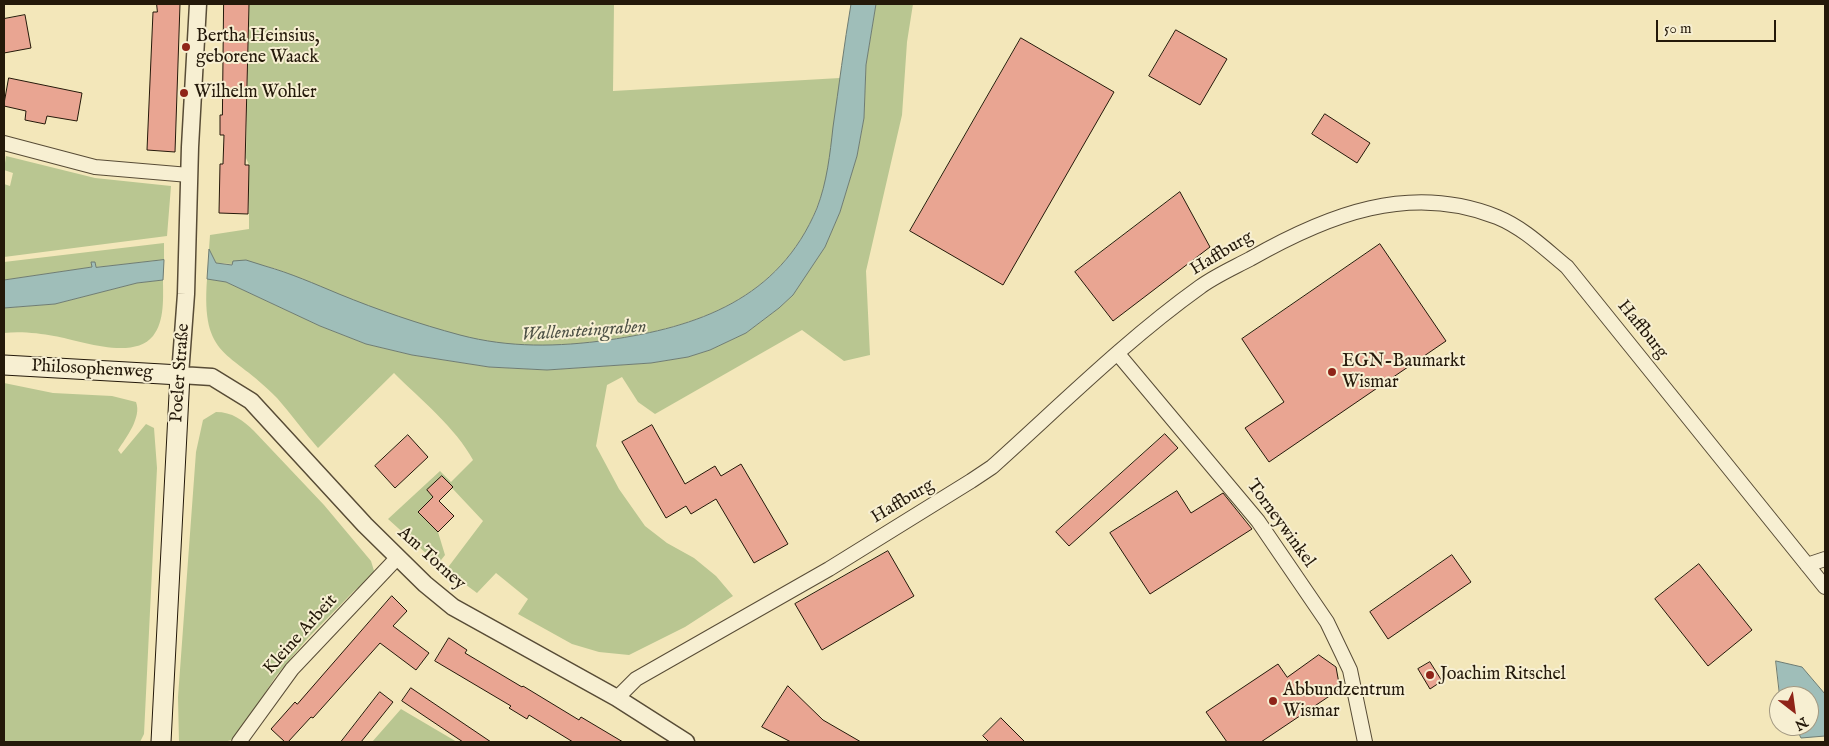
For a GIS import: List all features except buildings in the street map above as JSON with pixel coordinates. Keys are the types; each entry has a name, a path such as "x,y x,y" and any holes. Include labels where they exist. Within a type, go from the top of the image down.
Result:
{"main road":[{"name":"Philosophenweg","path":"4,365 180,375"},
{"name":"Poeler Straße","path":"161,742 180,375"}],"street":[{"name":"Poeler Straße","path":"180,375 186,294 198,4"},
{"path":"4,143 95,166 190,175"},
{"name":"Haffburg","path":"617,698 636,679 828,569 955,492 992,467 1118,354 1201,286 1278,243 1358,210 1393,203 1432,201 1468,208 1498,217 1533,238 1567,268 1825,587"},
{"name":"Torneywinkel","path":"1118,354 1258,521 1327,622 1350,670 1365,742"},
{"name":"Am Torney","path":"180,375 212,377 251,401 365,525 453,607 617,698 686,742"},
{"name":"Kleine Arbeit","path":"238,742 292,669 398,557"},
{"path":"1807,565 1825,559"}],"green space":[{"path":"249,4 614,4 613,91 840,78 834,135 823,191 809,225 792,252 771,275 749,293 723,308 696,319 668,328 607,340 546,346 479,340 419,325 390,315 276,269 265,266 216,263 209,249 210,235 249,229 249,165 246,158"},
{"path":"876,4 913,4 907,42 902,115 866,271 870,355 844,361 802,330 655,414 638,402 622,377 607,385 596,446 619,489 645,526 667,543 694,558 716,576 733,596 685,627 629,655 599,652 572,644 518,614 528,599 496,573 477,593 446,570 483,521 452,488 428,490 433,497 418,512 438,532 445,555 438,564 388,519 440,471 451,482 473,460 466,448 447,425 394,373 318,448 277,398 222,350 214,339 209,325 206,305 207,279 226,282 320,326 366,344 412,355 489,367 547,370 651,363 688,357 710,350 746,333 793,295 825,247 840,212 857,156 864,118 866,65"},
{"path":"6,156 95,178 171,186 167,236 4,257 4,184 10,186 13,173 4,170"},
{"path":"164,243 164,260 96,267 95,262 91,262 92,267 4,280 4,262"},
{"path":"163,280 162,309 157,330 144,343 133,347 105,347 42,334 4,333 4,308 55,304 137,283"},
{"path":"4,383 53,393 112,396 136,402 137,414 135,421 118,450 121,454 146,424 154,428 157,468 144,734 140,742 4,742"},
{"path":"216,412 227,413 237,417 254,431 324,505 371,561 375,574 354,591 308,638 276,676 235,739 224,742 179,742 178,697 196,452 203,420"},
{"path":"401,709 457,742 372,742"}],"water":[{"path":"851,4 876,4 866,65 864,118 857,156 840,212 825,247 793,295 746,333 710,350 688,357 651,363 547,370 489,367 412,355 366,344 320,326 226,282 207,279 209,249 216,263 232,265 233,261 246,260 284,272 369,306 429,326 478,339 515,344 552,345 608,340 673,327 704,317 732,303 758,286 781,265 801,239 817,208 828,168"},
{"path":"164,260 163,280 137,283 55,304 4,308 4,280 92,267 91,262 95,262 96,267"},
{"path":"1776,661 1802,667 1818,686 1779,686"},
{"path":"1819,687 1825,694 1825,736 1801,738 1800,736 1819,736"}],"place":[{"name":"Bertha Heinsius, geborene Waack","path":"186,47"},
{"name":"Wilhelm Wohler","path":"184,93"},
{"name":"EGN-Baumarkt Wismar","path":"1332,372"},
{"name":"Joachim Ritschel","path":"1430,675"},
{"name":"Abbundzentrum Wismar","path":"1273,701"}],"water label":[{"name":"Wallensteingraben","path":"584,332"}]}
